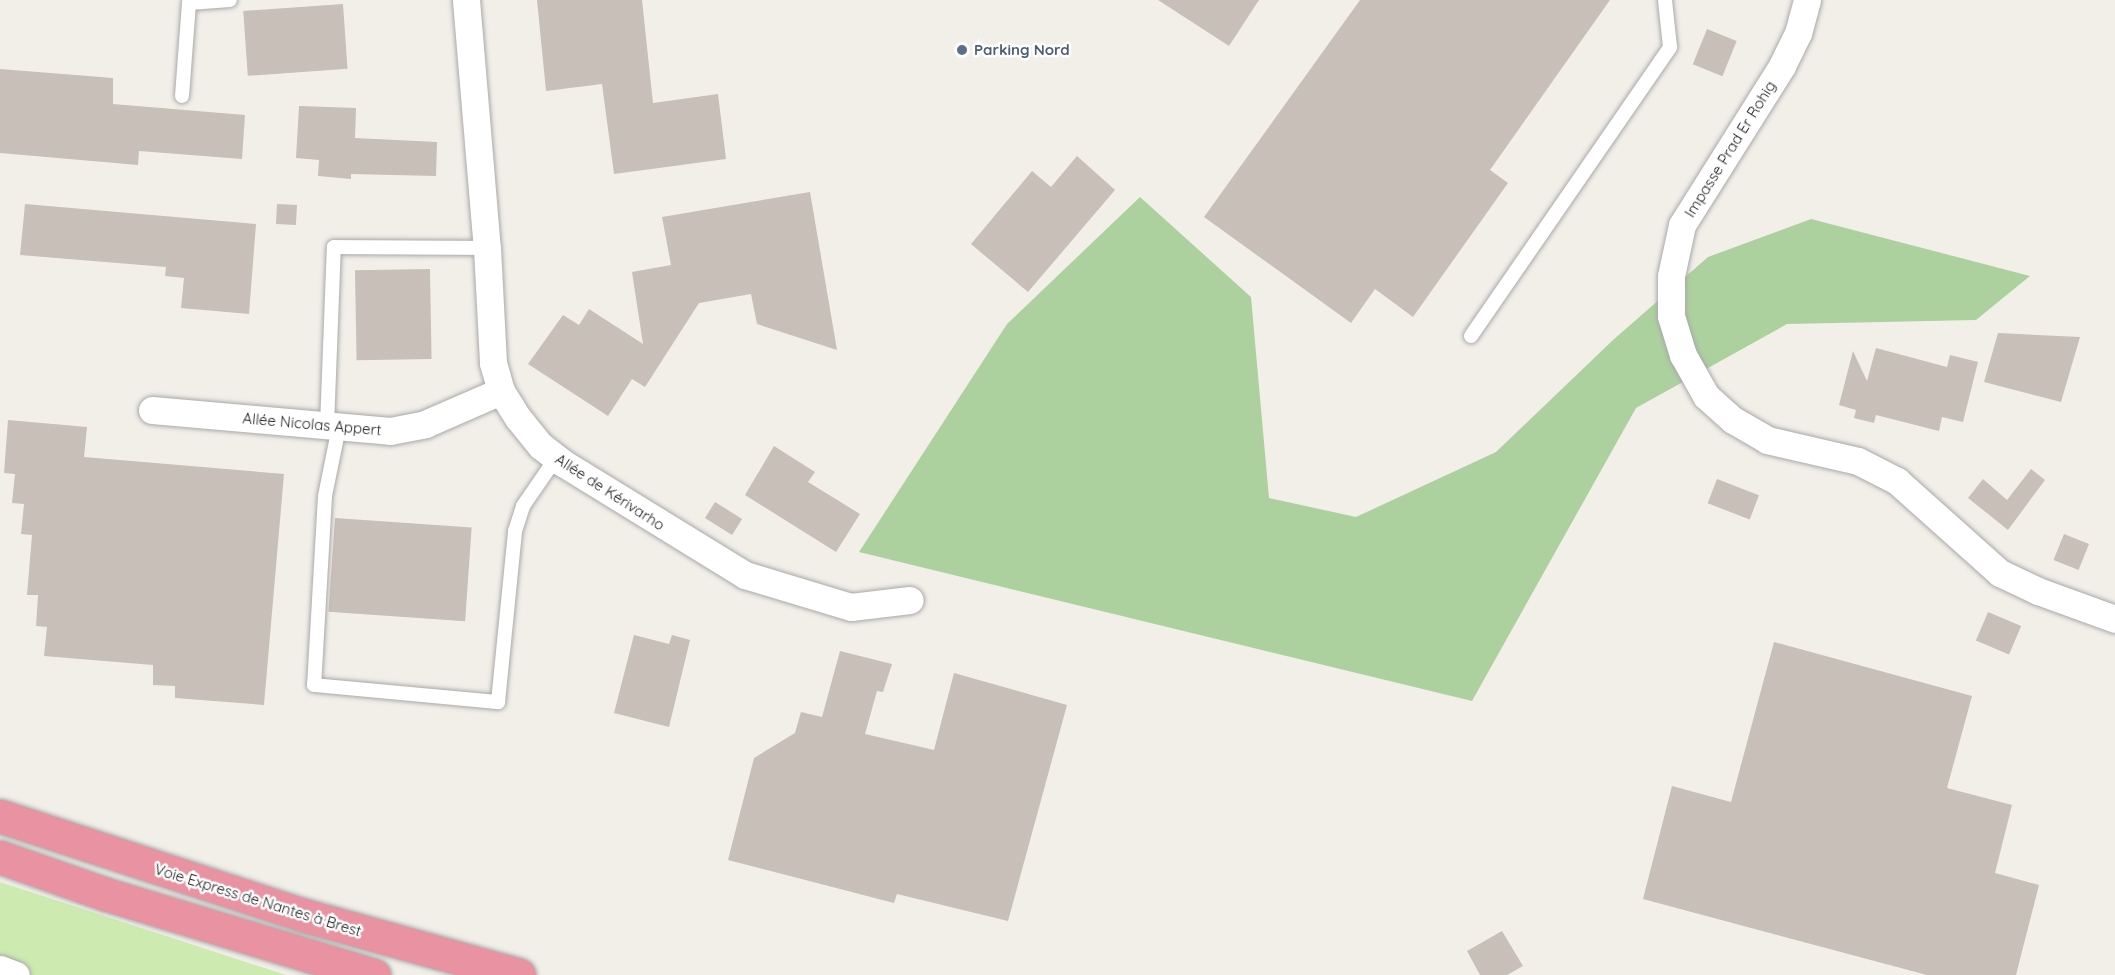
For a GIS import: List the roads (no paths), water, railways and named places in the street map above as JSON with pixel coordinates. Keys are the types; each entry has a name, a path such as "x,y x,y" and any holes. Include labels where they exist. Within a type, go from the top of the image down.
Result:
{"highway":[{"name":"Voie Express de Nantes à Brest","path":"0,816 292,912 519,975"},
{"path":"0,857 116,897 374,975"}],"street":[{"name":"Allée de Kérivarho","path":"466,0 487,248 493,363 501,390 518,418 541,446 556,458 657,523 745,575 850,607 910,600"},
{"name":"Impasse Prad Er Rohig","path":"1808,0 1798,33 1782,66 1682,225 1671,276 1671,315 1683,355 1706,396 1733,420 1767,440 1858,461 1897,481 2000,573 2038,591 2115,619"},
{"name":"Allée Nicolas Appert","path":"152,410 390,431 425,424 501,390"},
{"path":"0,969 16,975"}],"lane":[{"path":"182,96 189,3 230,0"},
{"path":"1471,336 1670,47 1665,0"},
{"path":"487,248 334,247 333,426 325,496 314,685 498,702 516,531 523,506 556,458"}],"place":[{"name":"Parking Nord","path":"962,50"}]}
